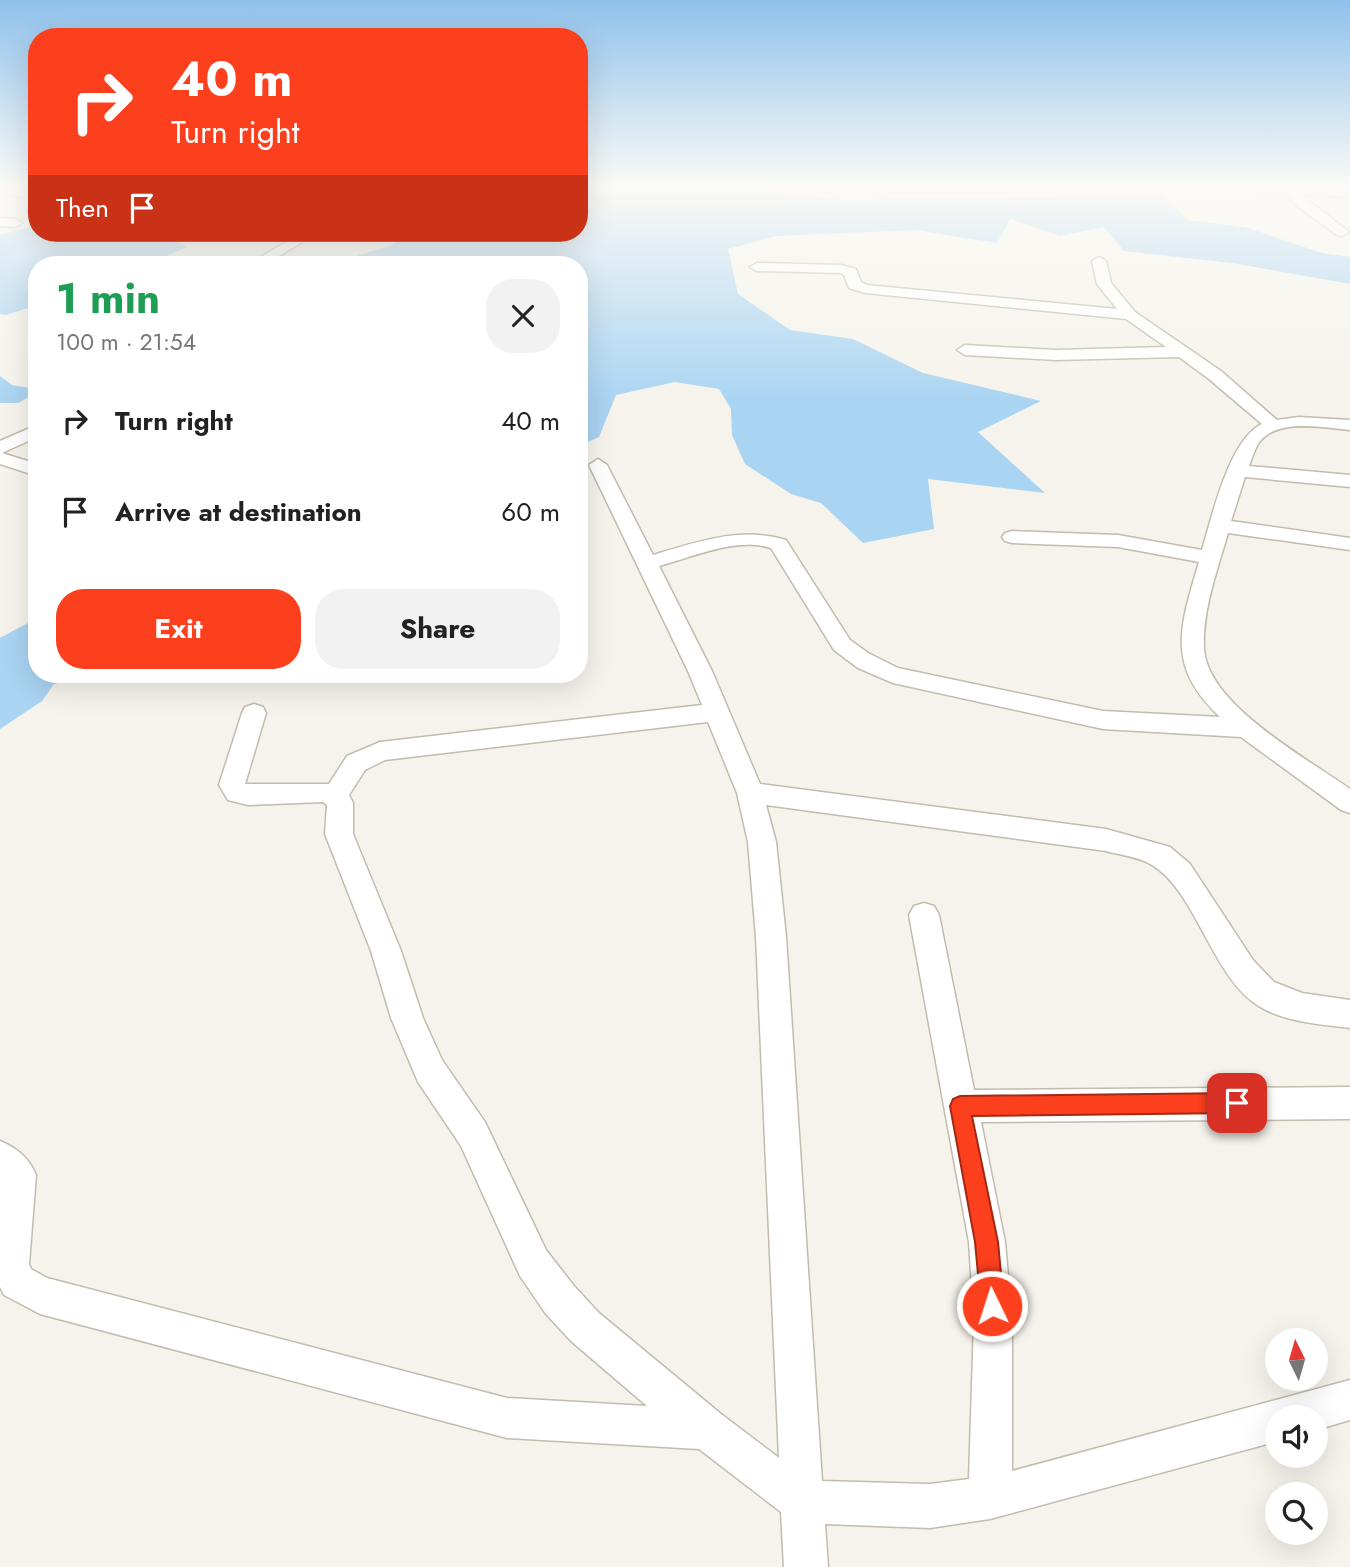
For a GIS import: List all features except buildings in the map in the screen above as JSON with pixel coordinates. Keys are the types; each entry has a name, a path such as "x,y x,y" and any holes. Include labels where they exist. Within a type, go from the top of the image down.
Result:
{"street":[{"path":"1099,261 1104,284 1130,315 1233,389 1274,426"},
{"path":"757,267 841,269 851,272 854,285 865,289 1130,315"},
{"path":"965,350 1056,355 1180,352"},
{"path":"1350,425 1317,423 1274,426 1251,440 1210,558 1191,645 1196,668 1226,709 1350,803"},
{"path":"28,434 3,447 28,464"},
{"path":"598,465 701,671 750,793 762,842 768,890 806,1567"},
{"path":"1239,471 1350,481"},
{"path":"1220,526 1350,544"},
{"path":"1012,537 1118,541 1210,558"},
{"path":"646,563 740,540 768,538 779,544 842,645 853,656 873,667 919,681 1104,720 1249,728"},
{"path":"335,796 356,762 380,751 717,712"},
{"path":"254,713 232,785 237,793 248,795 324,792 335,796 340,803 339,834 386,951 407,1018 430,1071 472,1134 533,1264 585,1327 706,1429 803,1502 930,1506 990,1498 1265,1424"},
{"path":"750,793 1106,840 1160,855 1180,872 1242,970 1263,992 1283,1002 1350,1014"},
{"path":"923,915 987,1242 992,1292 990,1498"},
{"path":"960,1106 1350,1103"},
{"path":"0,1158 18,1175 10,1264 17,1282 40,1295 507,1418 706,1429"},
{"path":"1328,1406 1350,1400"}],"water":[{"path":"0,258 28,258 28,308 6,315 0,314"},
{"path":"588,258 730,258 738,294 790,330 853,339 923,373 1041,401 978,432 1045,493 928,479 934,529 863,543 821,503 791,494 745,464 732,435 731,409 719,389 675,382 616,395 599,437 588,442"},
{"path":"1188,258 1350,258 1350,284 1232,263"},
{"path":"0,376 12,385 28,388 28,397 18,403 0,403"},
{"path":"28,623 28,683 59,683 54,684 42,701 0,729 0,638"}],"route":[{"path":"992,1306 987,1242 960,1106 1237,1103"}]}
